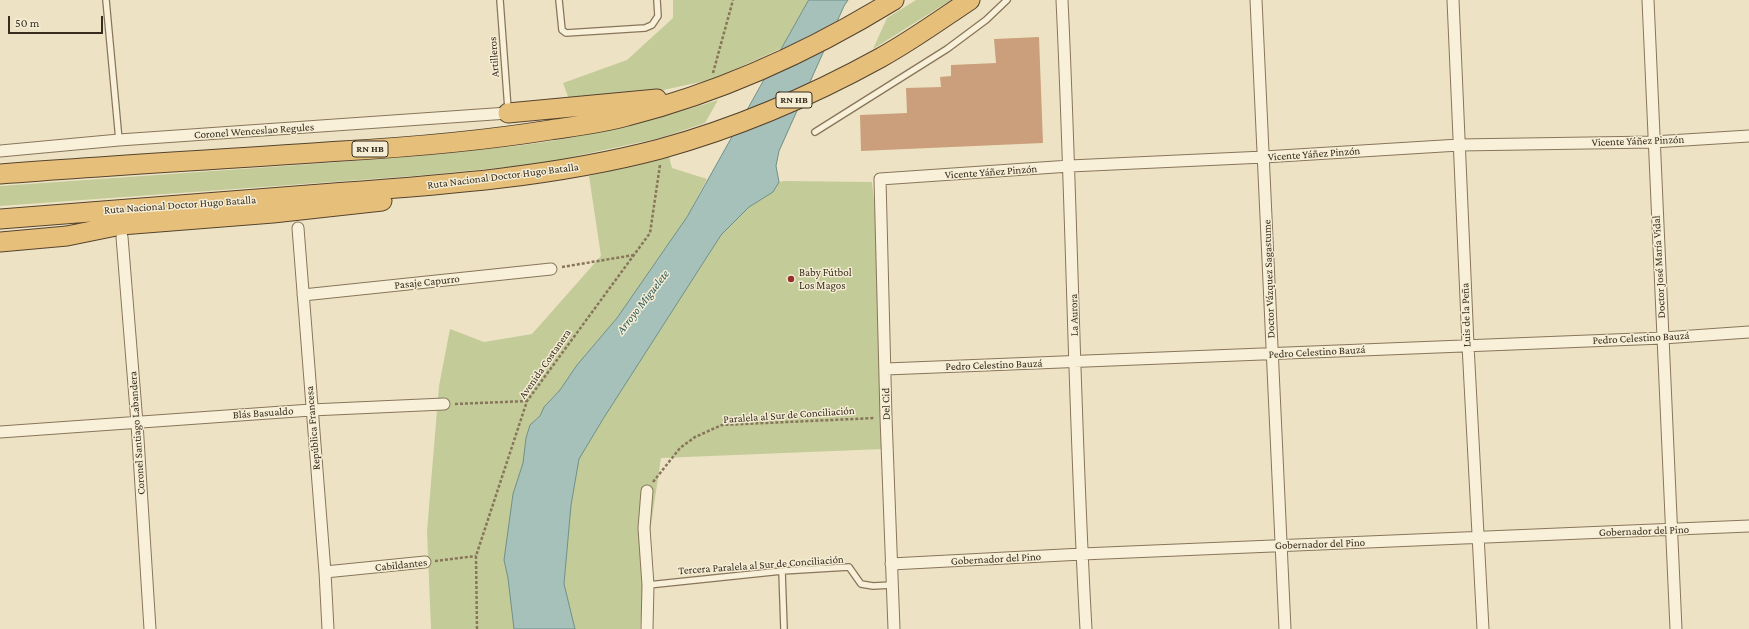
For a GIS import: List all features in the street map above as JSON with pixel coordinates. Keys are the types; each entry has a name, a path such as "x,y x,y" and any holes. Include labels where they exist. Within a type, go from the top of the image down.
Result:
{"highway":[{"name":"RN HB","path":"0,174 401,147 475,140 592,124 627,116 732,82 808,49 841,32 894,0"},
{"name":"Ruta Nacional Doctor Hugo Batalla","path":"0,219 435,186 569,168 662,148 702,136 761,115 798,99 882,57 970,0"},
{"path":"508,113 649,99 682,99"},
{"path":"0,242 67,236 121,225 272,213 361,204 405,196 435,186"}],"street":[{"name":"La Aurora","path":"1062,0 1070,166 1075,362 1086,629"},
{"name":"Doctor Vázquez Sagastume","path":"1256,0 1285,629"},
{"name":"Luis de la Peña","path":"1453,0 1468,345 1483,629"},
{"name":"Doctor José María Vidal","path":"1648,0 1653,142 1676,629"},
{"name":"Coronel Wenceslao Regules","path":"0,151 119,140 508,113"},
{"name":"Vicente Yáñez Pinzón","path":"880,179 1070,166 1264,157 1459,145 1653,142 1749,136"},
{"name":"Del Cid","path":"880,179 886,369 886,417 894,629"},
{"name":"República Francesa","path":"298,228 311,410 325,572 328,629"},
{"name":"Coronel Santiago Labandera","path":"122,237 137,423 150,629"},
{"name":"Pasaje Capurro","path":"303,295 551,269"},
{"name":"Pedro Celestino Bauzá","path":"886,369 1663,338 1749,332"},
{"name":"Blás Basualdo","path":"0,432 311,410 444,404"},
{"path":"647,491 644,528 648,584 647,629"},
{"name":"Gobernador del Pino","path":"891,564 1082,554 1749,526"},
{"name":"Cabildantes","path":"325,572 425,562"}],"lane":[{"path":"106,0 118,116 119,140"},
{"name":"Artilleros","path":"500,0 508,113"},
{"path":"559,0 562,30 566,33 645,28 652,26 658,16 657,0"},
{"path":"815,132 947,49 986,20 1007,0"},
{"name":"Tercera Paralela al Sur de Conciliación","path":"648,584 849,567 861,584 872,586 892,585"},
{"path":"782,572 784,629"}],"path":[{"path":"708,90 733,0"},
{"name":"Avenida Costanera","path":"477,629 476,556 527,401 650,233 662,148"},
{"path":"551,269 634,254"},
{"path":"444,404 527,401"},
{"name":"Paralela al Sur de Conciliación","path":"647,491 680,448 695,437 722,425 886,417"},
{"name":"Cabildantes","path":"425,562 476,556"}],"green space":[{"path":"673,0 809,0 782,48 714,79 645,94 570,102 563,83 627,60 673,18"},
{"path":"916,0 951,0 873,49 887,18"},
{"path":"718,100 705,123 660,138 539,164 414,176 0,206 0,186 440,154 542,143 618,128 669,115"},
{"path":"669,156 672,168 707,179 687,217 617,318 577,365 560,390 544,407 540,416 530,425 526,438 523,463 513,494 504,560 508,578 514,629 431,629 427,531 439,386 450,329 484,342 532,334 601,256 589,176"},
{"path":"779,182 872,182 875,210 883,449 661,458 645,565 640,629 575,629 564,584 571,505 579,459 721,235 749,207 773,192"}],"water":[{"name":"Arroyo Miguelete","path":"809,0 848,0 779,151 776,166 779,182 773,192 749,207 721,235 579,459 571,505 564,584 575,629 514,629 508,578 504,560 513,494 523,463 526,438 530,425 540,416 544,407 560,390 577,365 617,318 687,217"}],"building":[{"path":"1039,37 1043,143 861,151 860,115 907,113 906,88 941,87 940,77 951,76 951,65 996,63 994,39"}],"place":[{"name":"Baby Fútbol Los Magos","path":"791,279"}]}
